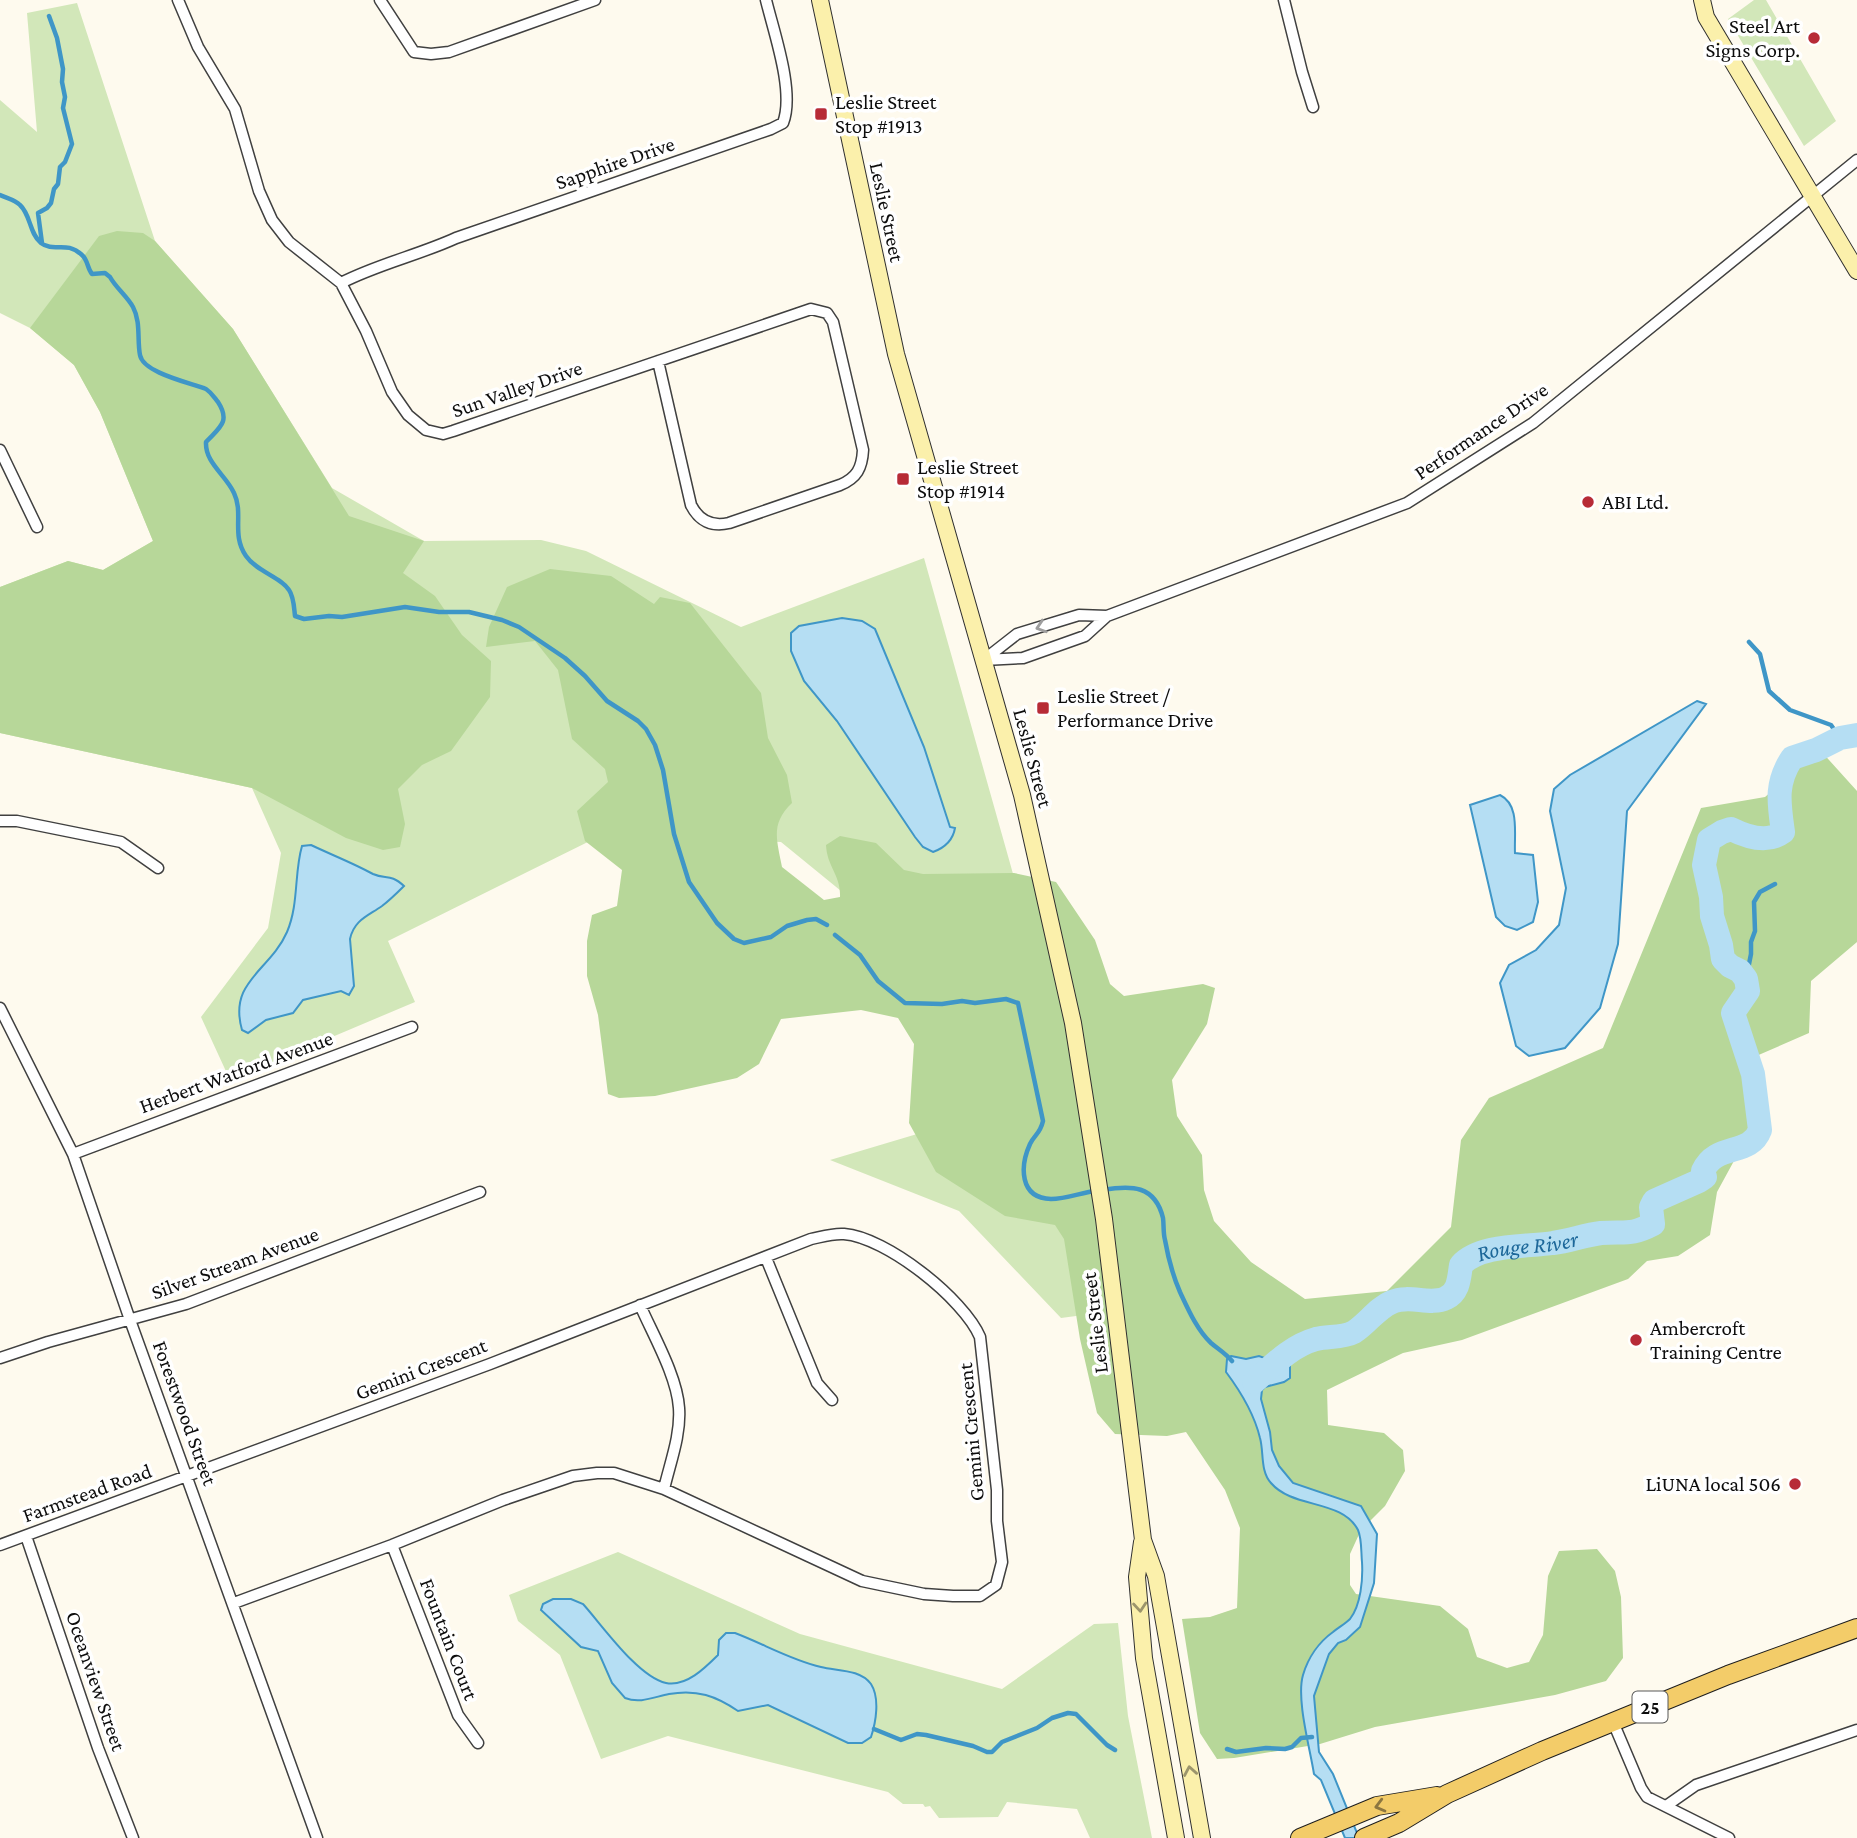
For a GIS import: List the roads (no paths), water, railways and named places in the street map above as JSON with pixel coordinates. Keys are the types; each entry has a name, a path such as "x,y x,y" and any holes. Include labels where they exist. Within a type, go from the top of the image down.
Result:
{"main road":[{"name":"Leslie Street","path":"820,0 896,354 984,660 1046,894 1073,1024 1097,1166 1143,1540 1156,1576 1202,1838"},
{"path":"1702,0 1706,17 1857,271"},
{"name":"Leslie Street","path":"1143,1540 1137,1577 1144,1658 1176,1838"},
{"name":"25","path":"1364,1838 1399,1823 1447,1794 1613,1722 1728,1675 1857,1628"},
{"name":"25","path":"1300,1838 1377,1806 1447,1794"}],"street":[{"name":"Sun Valley Drive","path":"178,0 198,47 225,88 235,109 259,191 272,220 289,242 341,283 366,331 392,392 408,415 426,430 434,433 453,431 811,309 821,310 831,317 863,450 861,467 850,481 840,485 729,523 721,525 706,522 691,505 659,361"},
{"path":"380,0 414,52 431,54 449,52 596,0"},
{"name":"Sapphire Drive","path":"341,283 424,253 456,238 771,130 783,123 787,113 787,90 766,0"},
{"path":"1284,0 1302,72 1314,107"},
{"name":"Performance Drive","path":"984,660 1023,658 1085,636 1107,616 1407,503 1533,423 1857,160"},
{"path":"0,450 37,527"},
{"name":"Performance Drive","path":"984,660 1017,635 1079,615 1107,616"},
{"path":"0,821 17,821 121,842 158,869"},
{"name":"Forestwood Street","path":"0,1008 73,1154 317,1838"},
{"name":"Herbert Watford Avenue","path":"73,1154 412,1027"},
{"name":"Silver Stream Avenue","path":"0,1358 186,1304 480,1192"},
{"name":"Gemini Crescent","path":"188,1477 811,1239 844,1234 877,1244 930,1280 957,1303 975,1327 982,1345 1002,1562 996,1585 980,1596 924,1594 862,1581 664,1489 614,1473 573,1476 234,1603"},
{"path":"766,1258 817,1383 832,1400"},
{"path":"640,1305 675,1385 679,1408 678,1435 664,1489"},
{"name":"Farmstead Road","path":"0,1545 188,1477"},
{"name":"Oceanview Street","path":"26,1536 97,1748 133,1838"},
{"name":"Fountain Court","path":"392,1545 458,1716 478,1743"},
{"path":"1613,1722 1640,1788 1647,1797 1729,1838"},
{"path":"1666,1806 1696,1785 1857,1730"}],"water":[{"path":"842,618 862,621 875,629 924,747 950,827 955,828 947,843 933,852 923,847 915,837 837,721 804,681 791,651 791,633 799,626"},
{"path":"1697,701 1706,704 1627,811 1618,944 1600,1008 1565,1048 1529,1056 1516,1046 1500,983 1509,965 1536,950 1559,925 1566,888 1550,811 1554,789 1570,775"},
{"path":"1500,795 1511,805 1513,812 1515,853 1533,855 1538,902 1533,922 1517,930 1505,926 1496,917 1470,805"},
{"path":"311,845 377,876 395,879 404,886 355,927 350,939 354,986 349,995 341,991 303,1000 293,1013 266,1020 248,1033 242,1030 239,1013 241,1000 253,977 271,957 287,932 293,911 302,846"},
{"path":"1231,1356 1246,1359 1259,1356 1273,1361 1290,1361 1290,1378 1265,1387 1261,1399 1272,1450 1279,1466 1293,1483 1361,1506 1377,1534 1374,1583 1360,1627 1346,1640 1338,1643 1329,1654 1314,1696 1319,1752 1333,1774 1359,1838 1345,1838 1321,1780 1314,1774 1301,1697 1303,1675 1311,1657 1328,1636 1350,1619 1357,1607 1362,1576 1358,1530 1351,1520 1341,1513 1292,1497 1271,1483 1265,1473 1261,1443 1251,1411 1226,1372 1227,1359"},
{"path":"553,1599 571,1599 583,1604 632,1661 655,1679 666,1683 681,1682 701,1671 718,1655 719,1640 726,1633 735,1633 810,1664 861,1676 871,1684 876,1696 876,1717 871,1737 862,1743 848,1743 768,1705 738,1711 722,1701 697,1693 669,1694 642,1700 625,1698 612,1683 598,1651 581,1647 541,1610 543,1604"}],"waterway":[{"path":"42,243 38,213 51,203 58,184 60,167 65,162 72,144 63,108 63,69 57,38 49,16"},
{"path":"0,195 24,209 34,234 41,243 51,247 71,248 84,257 92,274 105,273 110,277 131,303 138,325 140,355 149,367 206,389 218,402 223,420 206,442 207,449 212,463 226,480 237,501 239,540 251,562 289,590 295,616 304,619 342,617 405,607 439,612 469,612 519,627 565,658 607,701 646,729 655,745 663,770 674,834 689,882 717,923 734,939 744,943 771,937 787,926 807,920 816,919 827,925"},
{"path":"1749,642 1760,654 1769,691 1790,710 1831,725 1840,738"},
{"name":"Rouge River","path":"1254,1382 1298,1346 1316,1339 1354,1332 1392,1302 1446,1298 1456,1288 1461,1265 1480,1253 1601,1233 1633,1232 1645,1228 1653,1224 1651,1207 1654,1201 1699,1181 1705,1177 1703,1171 1716,1156 1749,1144 1755,1138 1760,1130 1753,1074 1733,1013 1748,991 1746,979 1740,971 1723,959 1712,916 1704,865 1709,840 1731,829 1750,837 1764,838 1783,832 1781,785 1792,758 1840,738 1857,735"},
{"path":"1746,979 1755,931 1754,902 1760,892 1775,884"},
{"path":"835,935 860,955 878,981 905,1003 975,1003 1006,999 1018,1003 1043,1121 1027,1153 1024,1171 1028,1187 1040,1197 1051,1199 1094,1191"},
{"path":"1103,1190 1132,1188 1148,1193 1154,1199 1163,1218 1169,1260 1186,1305 1206,1338 1232,1361"},
{"path":"874,1729 901,1740 917,1734 926,1735 992,1752 1002,1742 1068,1713 1076,1714 1115,1750"},
{"path":"1227,1749 1236,1752 1266,1748 1285,1749 1292,1747 1301,1738 1312,1737"}],"place":[{"name":"Steel Art Signs Corp.","path":"1814,38"},
{"name":"Leslie Street Stop #1913","path":"821,114"},
{"name":"Leslie Street Stop #1914","path":"903,479"},
{"name":"ABI Ltd.","path":"1588,502"},
{"name":"Leslie Street / Performance Drive","path":"1043,708"},
{"name":"Ambercroft Training Centre","path":"1636,1340"},
{"name":"LiUNA local 506","path":"1795,1484"}]}
